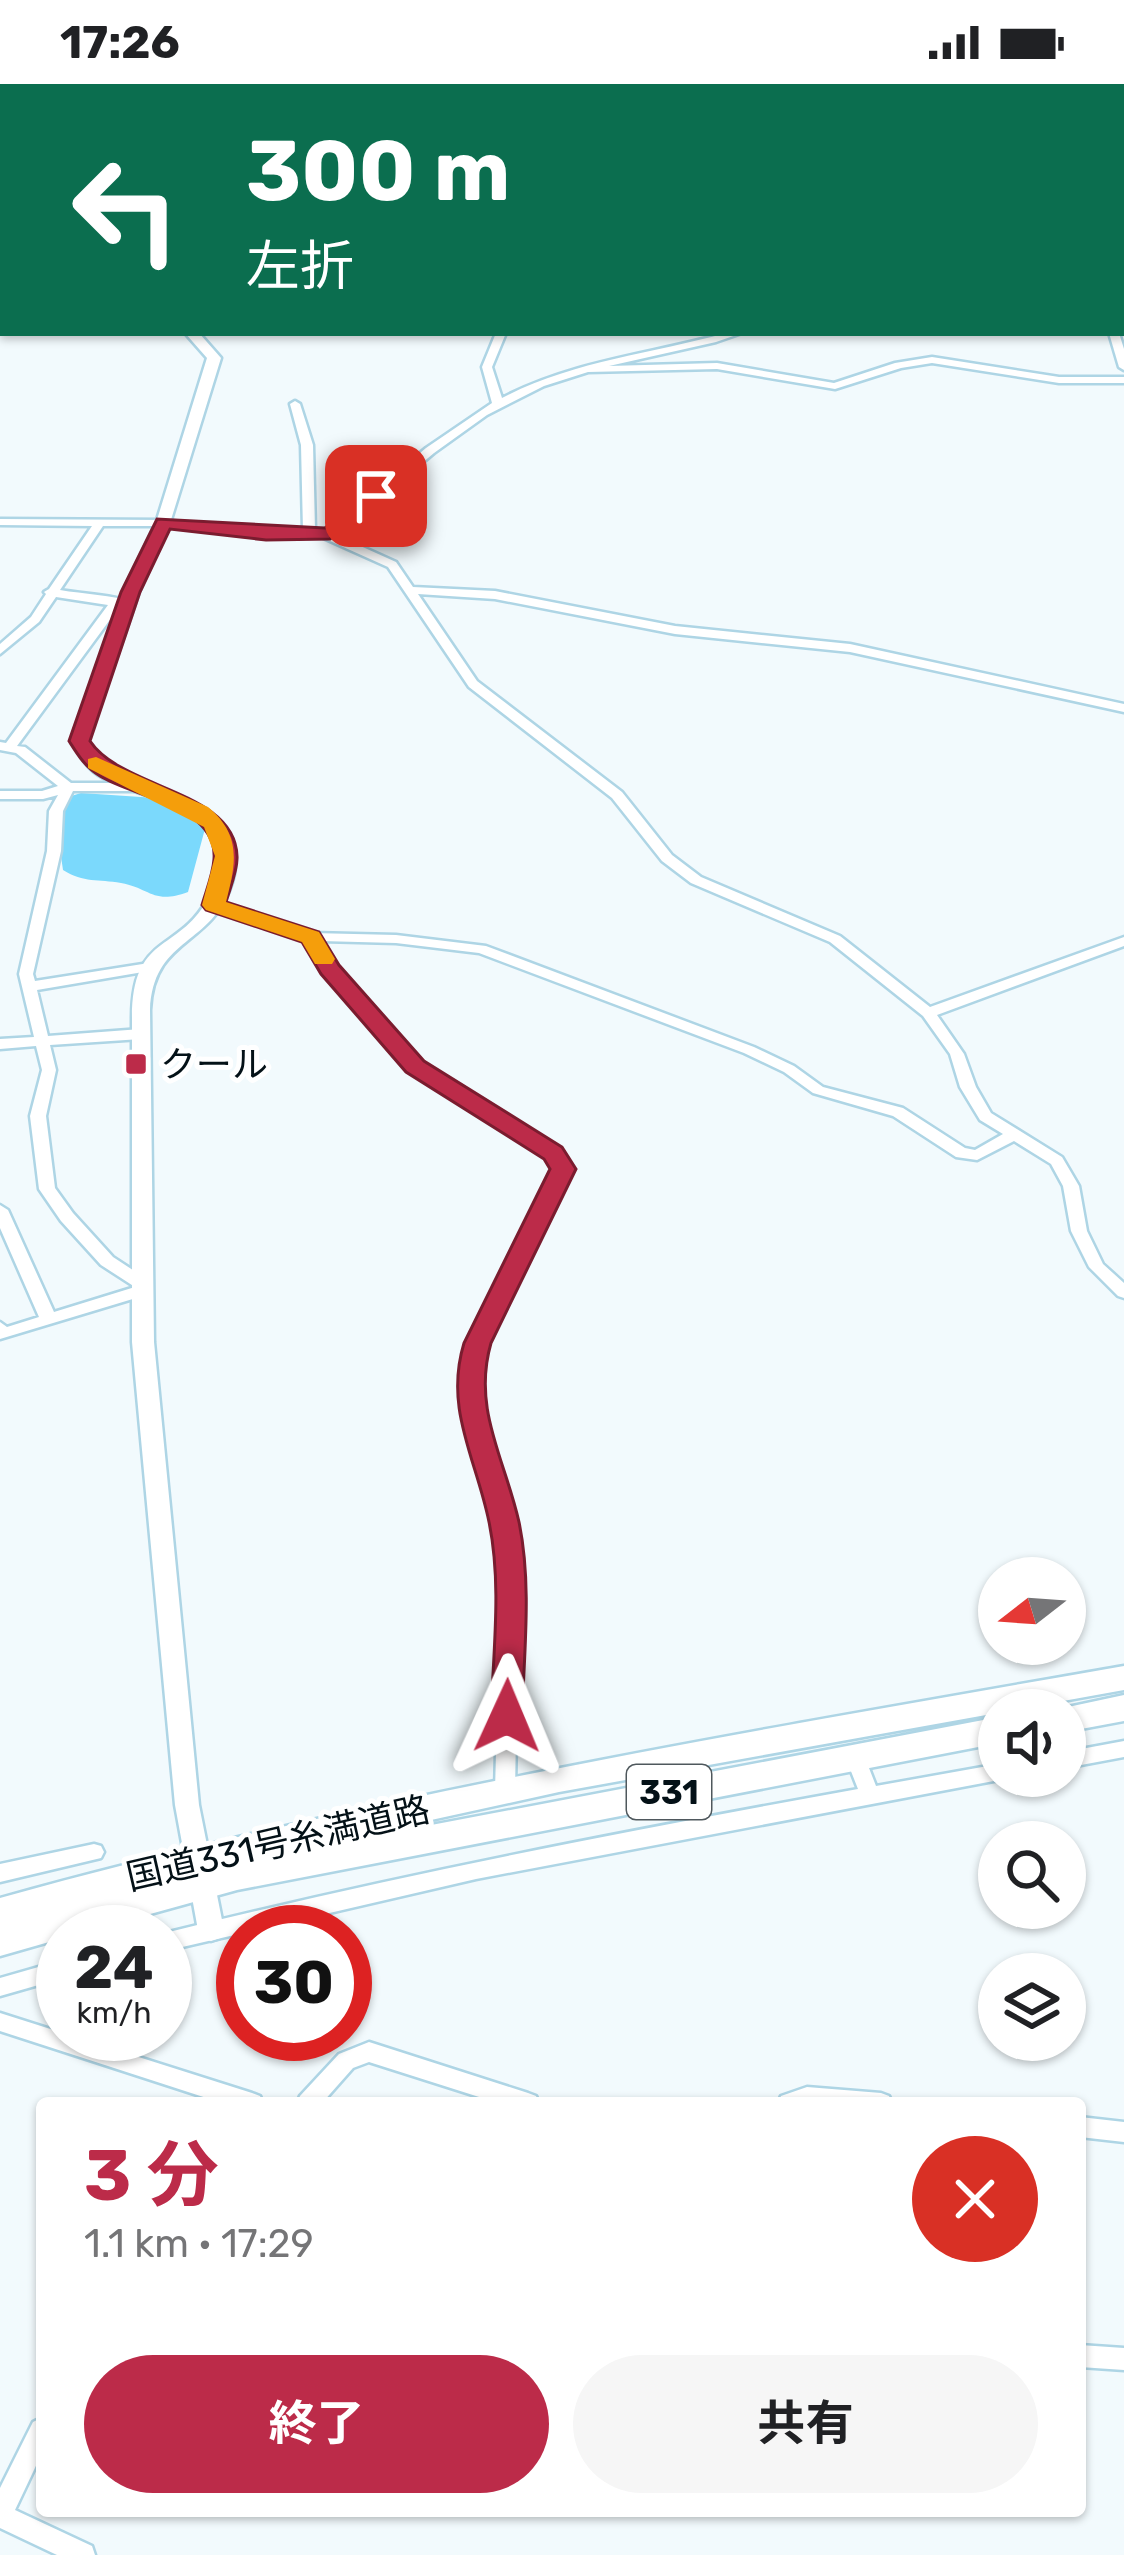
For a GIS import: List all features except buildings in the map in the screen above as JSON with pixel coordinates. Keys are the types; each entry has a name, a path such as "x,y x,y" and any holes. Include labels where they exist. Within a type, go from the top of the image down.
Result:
{"highway":[{"name":"国道331号糸満道路","path":"0,1941 199,1871 505,1791 1124,1678"},
{"path":"1086,1715 1124,1708"},
{"name":"国道331号糸満道路","path":"0,1912 199,1871 978,1734"}],"street":[{"path":"99,84 172,84"},
{"path":"195,336 214,358 164,523 122,603 80,741 94,762 200,812 214,824 226,856 214,905 149,967 142,991 141,1034 139,1287 173,1669 211,1930"},
{"path":"498,404 487,367 500,336"},
{"path":"330,534 470,421 498,404 553,379 725,336"},
{"path":"1113,336 1124,367"},
{"path":"592,370 717,366 835,386 899,365 932,360 1059,380 1124,380"},
{"path":"295,404 307,445 308,533"},
{"path":"0,522 164,523 266,534 330,534 392,565 473,684 617,795 668,858 696,880 835,939 928,1013 957,1054 968,1088 985,1116 1057,1161 1071,1186 1079,1232 1097,1267 1124,1292"},
{"path":"0,650 35,619 100,522"},
{"path":"410,590 495,595 675,630 850,648 1124,707"},
{"path":"50,592 122,603"},
{"path":"69,787 56,782 20,750 4,747 122,603"},
{"path":"0,795 43,795 69,787 142,787"},
{"path":"69,787 52,830 54,851 28,959 27,986 49,1070 38,1116 47,1189 106,1261 139,1287"},
{"path":"214,905 311,937 481,949 749,1051 789,1069 818,1090 898,1112 961,1153 977,1155 1016,1135"},
{"path":"311,937 329,969 415,1066 553,1153 563,1169 477,1343 470,1368 469,1400 479,1448 504,1522 510,1591 505,1791"},
{"path":"928,1013 1124,941"},
{"path":"27,986 149,967"},
{"path":"0,1044 141,1034"},
{"path":"0,1210 5,1232 49,1320"},
{"path":"0,1328 3,1334 139,1287"},
{"path":"1086,1756 1124,1749"},
{"path":"855,1756 870,1796"},
{"path":"192,1935 550,1855 978,1776"},
{"path":"0,1873 94,1852"},
{"path":"0,1987 36,1977"},
{"path":"0,2022 233,2097"},
{"path":"313,2097 346,2061 369,2052 509,2097"},
{"path":"1086,2128 1124,2132"},
{"path":"1086,2356 1124,2359"},
{"path":"36,2440 0,2515 82,2555"}],"shaded area":[{"path":"81,793 156,798 206,825 188,892 159,896 63,870 57,829 68,797"}],"slow traffic":[{"path":"96,764 200,812 214,824 226,856 214,905 311,937 323,959"}],"place":[{"name":"クール","path":"136,1064"}],"route":[{"path":"376,496 330,534 266,534 164,523 130,592 80,741 83,751 112,775 200,812 214,824 226,856 214,905 311,937 329,969 415,1066 462,1100 553,1153 563,1169 477,1343 470,1368 469,1400 479,1448 504,1522 510,1591 507,1716"}]}
